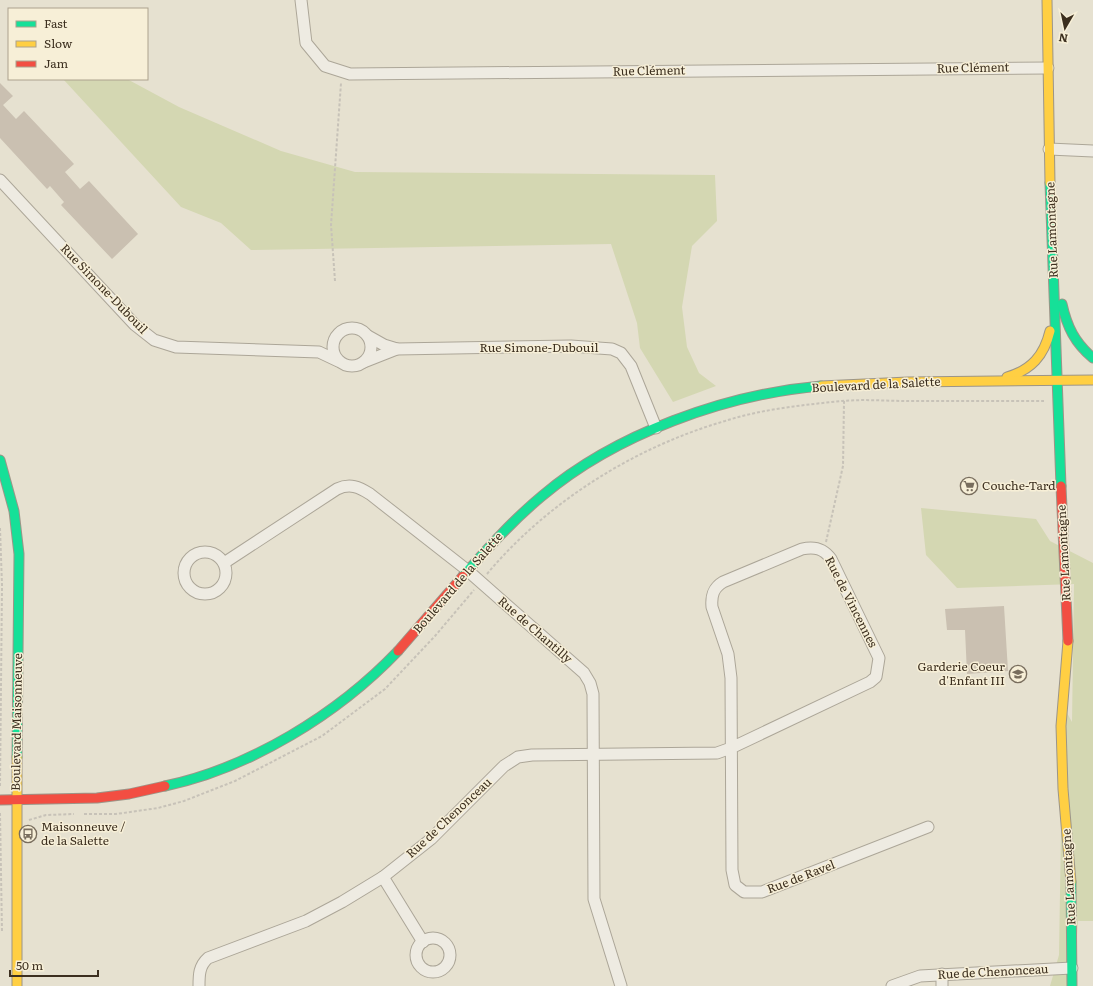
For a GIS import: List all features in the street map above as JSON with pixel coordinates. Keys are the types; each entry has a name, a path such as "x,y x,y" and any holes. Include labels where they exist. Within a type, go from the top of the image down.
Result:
{"street":[{"name":"Rue Clément","path":"301,0 306,43 325,66 350,74 1048,68"},
{"name":"Rue Lamontagne","path":"1047,0 1049,148 1054,265 1056,380 1068,646 1061,734 1063,789 1072,894 1072,986"},
{"path":"1049,148 1093,151"},
{"name":"Rue Simone-Dubouil","path":"0,180 135,325 154,340 176,347 304,350 319,352 351,366 397,349"},
{"path":"1054,265 1067,328 1082,349 1093,358"},
{"path":"992,381 1020,374 1035,363 1043,354 1048,342 1055,304"},
{"name":"Rue Simone-Dubouil","path":"304,350 319,347 335,337 338,333 348,328 359,329 384,345 397,349 571,346 612,349 621,353 631,366 656,428"},
{"path":"364,362 371,351 368,336"},
{"path":"335,337 332,348 338,361"},
{"name":"Boulevard de la Salette","path":"0,800 108,797 145,791 201,775 266,748 310,722 369,679 391,659 413,635 466,570 509,526 560,482 592,461 656,428 717,406 757,395 842,384 1093,380"},
{"name":"Boulevard Maisonneuve","path":"0,460 13,505 18,540 16,799 17,986"},
{"name":"Rue de Chantilly","path":"224,563 338,489 352,485 370,494 466,570 584,673 590,683 593,694 594,899 621,986"},
{"name":"Rue de Vincennes","path":"594,753 708,754 731,748 870,682 876,677 879,664 876,651 831,559 822,550 815,548 802,549 723,582 713,591 712,607 730,666 731,748"},
{"name":"Rue de Ravel","path":"731,748 733,879 735,885 744,892 762,892 779,887 928,827"},
{"name":"Rue de Chenonceau","path":"200,986 200,969 202,963 208,958 306,921 342,902 383,877 431,839 512,760 532,754 594,753"},
{"path":"383,877 423,942"},
{"name":"Rue de Chenonceau","path":"892,986 920,976 1072,968"},
{"path":"942,974 942,986"}],"path":[{"path":"335,281 331,225 342,71"},
{"path":"826,544 843,466 844,401"},
{"path":"492,569 545,516 609,472 661,445 691,432 726,420 760,412 844,401 1057,401"},
{"name":"Boulevard Maisonneuve","path":"0,528 2,585 0,789"},
{"path":"0,813 2,938"}],"green space":[{"path":"64,80 129,80 179,107 281,151 355,172 715,175 717,221 692,246 682,307 687,347 699,373 716,386 673,402 640,348 637,323 611,244 251,250 221,223 181,207"},
{"path":"921,508 1036,519 1050,541 1093,563 1093,921 1078,921 1074,986 1050,986 1059,955 1063,706 1072,722 1074,584 957,588 926,555"}],"building":[{"path":"0,83 13,96 3,105 16,119 24,111 74,164 65,172 80,189 89,181 138,234 112,259 61,205 64,202 50,186 47,189 0,138"},
{"path":"1004,606 1008,671 967,674 965,630 947,630 945,609"}],"traffic: fast":[{"path":"1050,183 1061,486"},
{"path":"1062,304 1066,320 1073,334 1081,346 1093,358"},
{"path":"463,576 501,534 531,505 571,474 603,454 637,436 710,408 785,390 821,386"},
{"path":"0,460 14,511 19,554 17,757"},
{"path":"165,786 197,778 229,766 260,752 291,735 320,717 348,696 398,651"},
{"path":"1071,882 1072,986"}],"traffic: slow":[{"path":"1047,0 1050,183"},
{"path":"1007,377 1023,370 1035,361 1044,348 1050,331"},
{"path":"821,386 908,382 1093,380"},
{"path":"1068,641 1061,726 1063,789 1071,882"},
{"path":"17,757 17,986"}],"traffic: jam":[{"path":"1061,486 1068,641"},
{"path":"398,651 463,576"},
{"path":"0,800 97,798 129,794 165,786"}],"place":[{"name":"Couche-Tard","path":"969,486"},
{"name":"Garderie Coeur d'Enfant III","path":"1018,674"},
{"name":"Maisonneuve / de la Salette","path":"28,834"}]}
